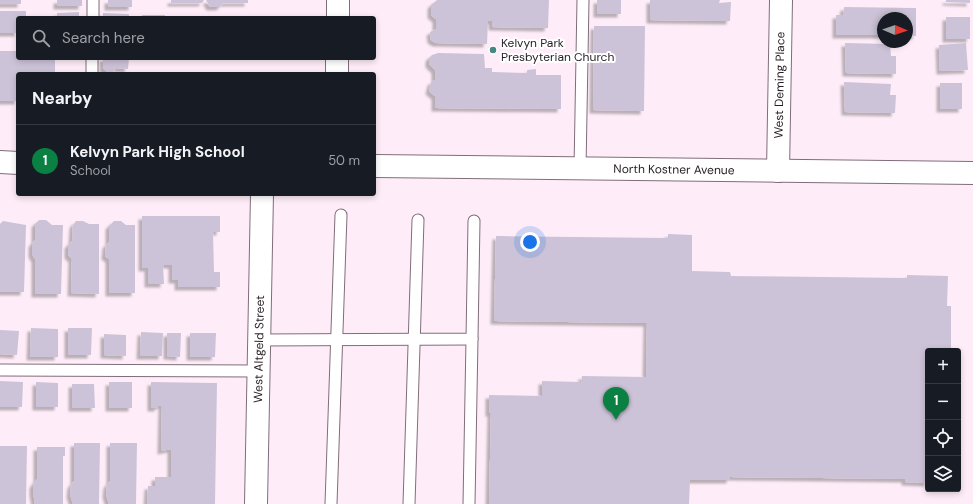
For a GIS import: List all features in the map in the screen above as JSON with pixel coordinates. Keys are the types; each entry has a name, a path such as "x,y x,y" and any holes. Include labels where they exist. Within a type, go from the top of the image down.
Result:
{"street":[{"path":"338,0 338,16"},
{"name":"West Deming Place","path":"778,171 781,0"},
{"path":"337,60 337,72"},
{"path":"0,162 16,163"},
{"name":"North Kostner Avenue","path":"376,166 973,173"},
{"name":"West Altgeld Street","path":"256,504 262,196"}],"lane":[{"path":"93,0 93,16"},
{"path":"580,169 583,0"},
{"path":"92,60 92,72"},
{"path":"331,504 338,339 341,215"},
{"path":"409,504 418,220"},
{"path":"469,504 474,221"},
{"path":"259,340 472,339"},
{"path":"0,370 258,371"}],"building":[{"path":"0,0 21,0 21,4 0,4"},
{"path":"57,0 82,0 82,6 57,6"},
{"path":"108,0 132,0 132,7 108,7"},
{"path":"171,0 204,0 202,3 171,3"},
{"path":"206,0 248,0 248,3 223,3 220,7 210,7"},
{"path":"437,0 549,0 548,28 492,27 492,21 488,21 487,44 436,43 431,40 430,32 436,29 436,19 431,15 431,5"},
{"path":"597,0 621,0 621,14 597,14"},
{"path":"650,0 720,0 719,3 731,2 730,21 650,20"},
{"path":"946,0 970,0 970,3 946,2"},
{"path":"844,7 916,8 916,36 913,36 913,12 877,12 877,35 836,35 836,15 843,15"},
{"path":"0,11 26,11 26,16 16,16 16,33 0,33"},
{"path":"79,12 79,16 57,16 57,13"},
{"path":"103,13 129,14 129,16 103,16"},
{"path":"142,15 165,15 165,16"},
{"path":"946,17 970,17 970,39 946,39"},
{"path":"594,26 645,26 644,111 593,110"},
{"path":"845,43 877,44 877,48 890,48 891,56 896,56 896,74 846,73"},
{"path":"966,43 968,70 940,71 939,45"},
{"path":"0,51 16,51 16,60 55,60 55,72 16,72 16,101 0,101"},
{"path":"438,53 484,54 485,68 492,68 492,72 527,73 527,70 536,69 536,75 561,75 561,109 435,108 435,96 429,91 431,82 435,80 435,70 429,64 429,58"},
{"path":"103,60 129,60 128,69 116,68 113,72 107,72 103,68"},
{"path":"844,82 891,84 890,95 896,95 895,113 845,112"},
{"path":"940,83 962,83 962,109 940,109"},
{"path":"142,216 220,216 220,232 213,232 214,272 220,272 220,287 178,287 178,280 172,280 172,265 163,265 164,284 148,284 148,268 142,268"},
{"path":"39,220 46,220 52,225 63,225 61,294 35,294 35,259 32,254 32,244 35,240 35,224"},
{"path":"3,221 26,225 24,292 0,292 0,224"},
{"path":"76,221 83,221 89,224 99,224 99,294 71,293 72,259 68,255 68,245 72,241 73,225"},
{"path":"114,221 121,221 126,225 135,225 135,293 109,293 109,259 105,256 106,245 109,242 109,226"},
{"path":"668,234 692,235 692,271 730,272 731,276 907,278 907,275 948,276 947,306 951,306 951,348 925,348 925,483 905,482 905,479 730,477 730,480 690,480 689,504 489,504 491,413 489,413 489,395 542,396 542,381 581,382 582,376 646,377 647,323 494,321 496,236 668,238"},
{"path":"31,328 58,329 58,357 30,357"},
{"path":"68,328 92,328 91,355 68,355"},
{"path":"0,330 19,331 17,355 0,354"},
{"path":"141,332 163,333 162,356 140,356"},
{"path":"167,333 181,333 180,357 167,356"},
{"path":"190,333 216,333 215,357 190,357"},
{"path":"104,334 126,335 126,356 104,355"},
{"path":"0,381 23,382 22,407 0,407"},
{"path":"36,382 58,383 58,407 36,407"},
{"path":"109,382 132,382 132,408 109,408"},
{"path":"151,382 217,383 215,504 147,504 148,486 155,486 155,477 171,477 171,449 161,451 162,405 158,406 158,408 151,408"},
{"path":"72,384 94,384 95,408 72,408"},
{"path":"74,443 100,443 99,504 73,504 70,494 71,485 74,481"},
{"path":"110,443 137,443 136,504 109,504 106,494 107,485 110,481"},
{"path":"0,446 27,446 26,504 0,504"},
{"path":"37,447 65,447 65,456 63,456 63,504 35,504 33,485 37,479"}],"place":[{"name":"Kelvyn Park Presbyterian Church","path":"493,50"},
{"name":"Kelvyn Park High School","path":"616,420"}]}
